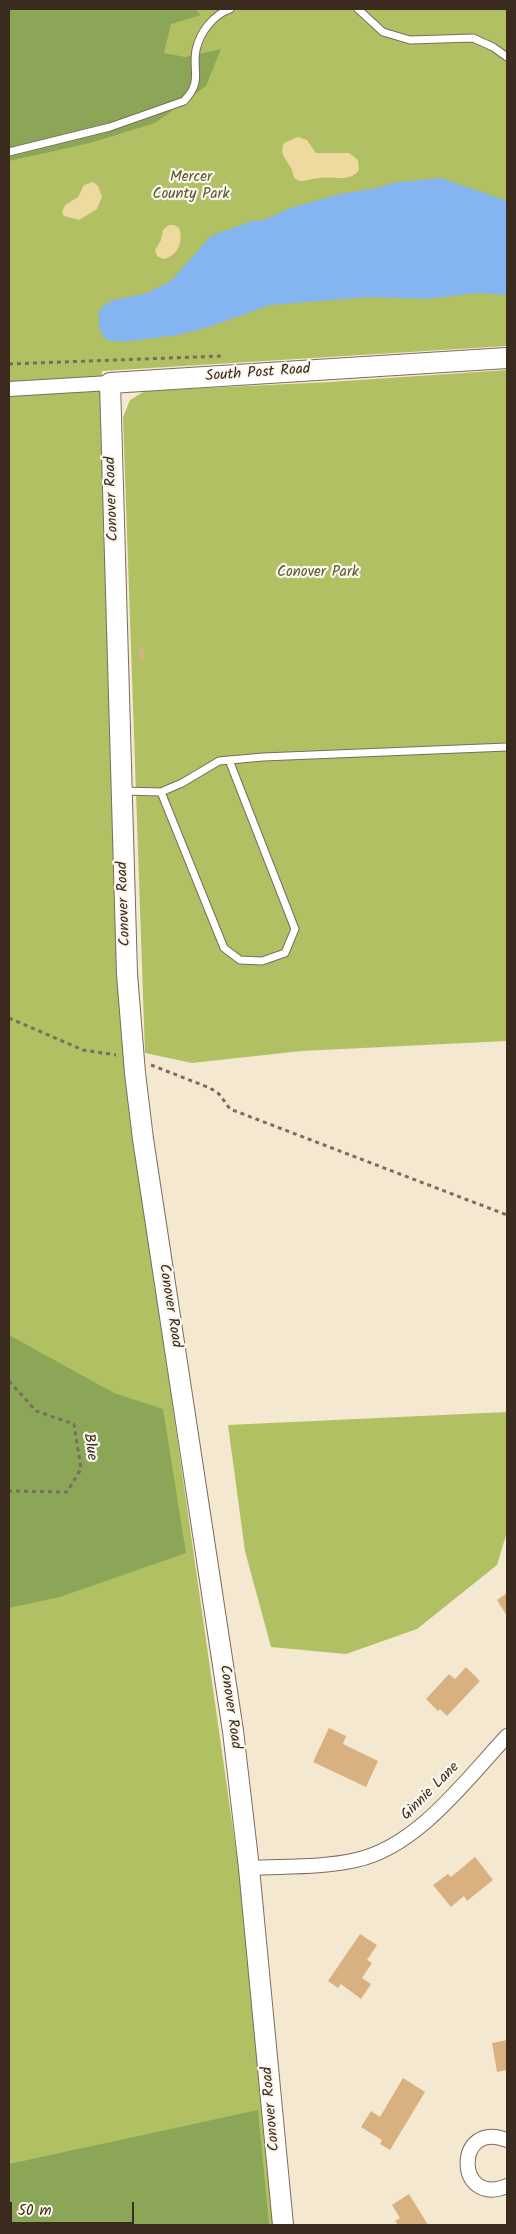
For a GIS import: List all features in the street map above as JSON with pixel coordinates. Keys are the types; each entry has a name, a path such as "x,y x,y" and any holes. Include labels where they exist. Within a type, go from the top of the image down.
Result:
{"street":[{"name":"South Post Road","path":"9,389 507,358"},
{"name":"Conover Road","path":"110,383 127,974 133,1058 143,1139 222,1652 249,1868 283,2225"},
{"name":"Ginnie Lane","path":"249,1868 333,1864 357,1860 381,1852 404,1840 422,1826 507,1736"},
{"path":"507,2140 498,2137 486,2137 478,2141 470,2150 467,2165 472,2179 478,2185 495,2190 507,2186"}],"lane":[{"path":"9,152 110,127 184,100 193,91 197,78 196,50 207,24 230,9"},
{"path":"358,9 384,32 410,40 473,38 493,47 507,57"},
{"path":"121,791 161,792 182,783 219,761 507,747"},
{"path":"161,792 224,948 240,960 262,961 285,953 295,929 229,760"}],"path":[{"path":"9,364 224,356"},
{"path":"9,1018 83,1050 133,1058 210,1088 219,1094 230,1109 507,1215"},
{"name":"Blue","path":"9,1381 36,1411 74,1424 81,1469 67,1492 9,1491"}],"green space":[{"name":"Mercer County Park","path":"9,9 507,9 507,346 102,371 102,411 145,1213 241,1885 273,2225 9,2225"},
{"path":"9,9 195,9 201,15 171,24 164,53 185,57 221,49 206,86 155,123 90,143 9,161"},
{"name":"Conover Park","path":"507,370 507,1041 301,1051 192,1063 145,1053 123,417 130,400 145,391 330,382"},
{"path":"9,1335 114,1393 163,1409 186,1553 60,1597 9,1608"},
{"path":"507,1412 507,1532 497,1565 417,1629 346,1654 271,1647 245,1551 228,1425"},
{"path":"258,2110 269,2225 9,2225 9,2164"}],"sand":[{"path":"298,137 307,140 316,153 349,153 358,160 359,170 346,178 317,178 300,181 294,178 282,150 284,143"},
{"path":"93,182 98,186 102,197 97,209 79,220 64,216 62,212 65,205 78,197 84,185"},
{"path":"169,225 179,228 181,238 176,252 163,259 157,256 155,250 161,240 163,230"}],"water":[{"path":"441,178 507,201 507,295 477,293 426,299 370,297 270,305 209,327 178,335 123,342 106,340 99,328 99,311 104,305 114,300 147,293 171,281 211,236 252,221 264,220 291,208 340,194 378,188 392,183"}],"building":[{"path":"139,649 144,649 145,659 139,659"},
{"path":"507,1593 507,1616 497,1600"},
{"path":"466,1667 480,1681 447,1716 440,1709 438,1711 426,1699 449,1674 455,1679"},
{"path":"329,1728 346,1736 343,1744 378,1761 366,1787 313,1762"},
{"path":"475,1857 493,1880 467,1901 464,1896 451,1907 433,1885 448,1874 451,1877"},
{"path":"360,1934 377,1945 367,1960 372,1963 362,1978 371,1984 361,1999 341,1984 338,1988 328,1981"},
{"path":"507,2040 507,2070 497,2072 492,2043"},
{"path":"403,2078 425,2092 390,2150 380,2144 382,2140 361,2127 371,2111 380,2117"},
{"path":"409,2194 428,2225 398,2225 395,2221 400,2218 392,2205"}]}
